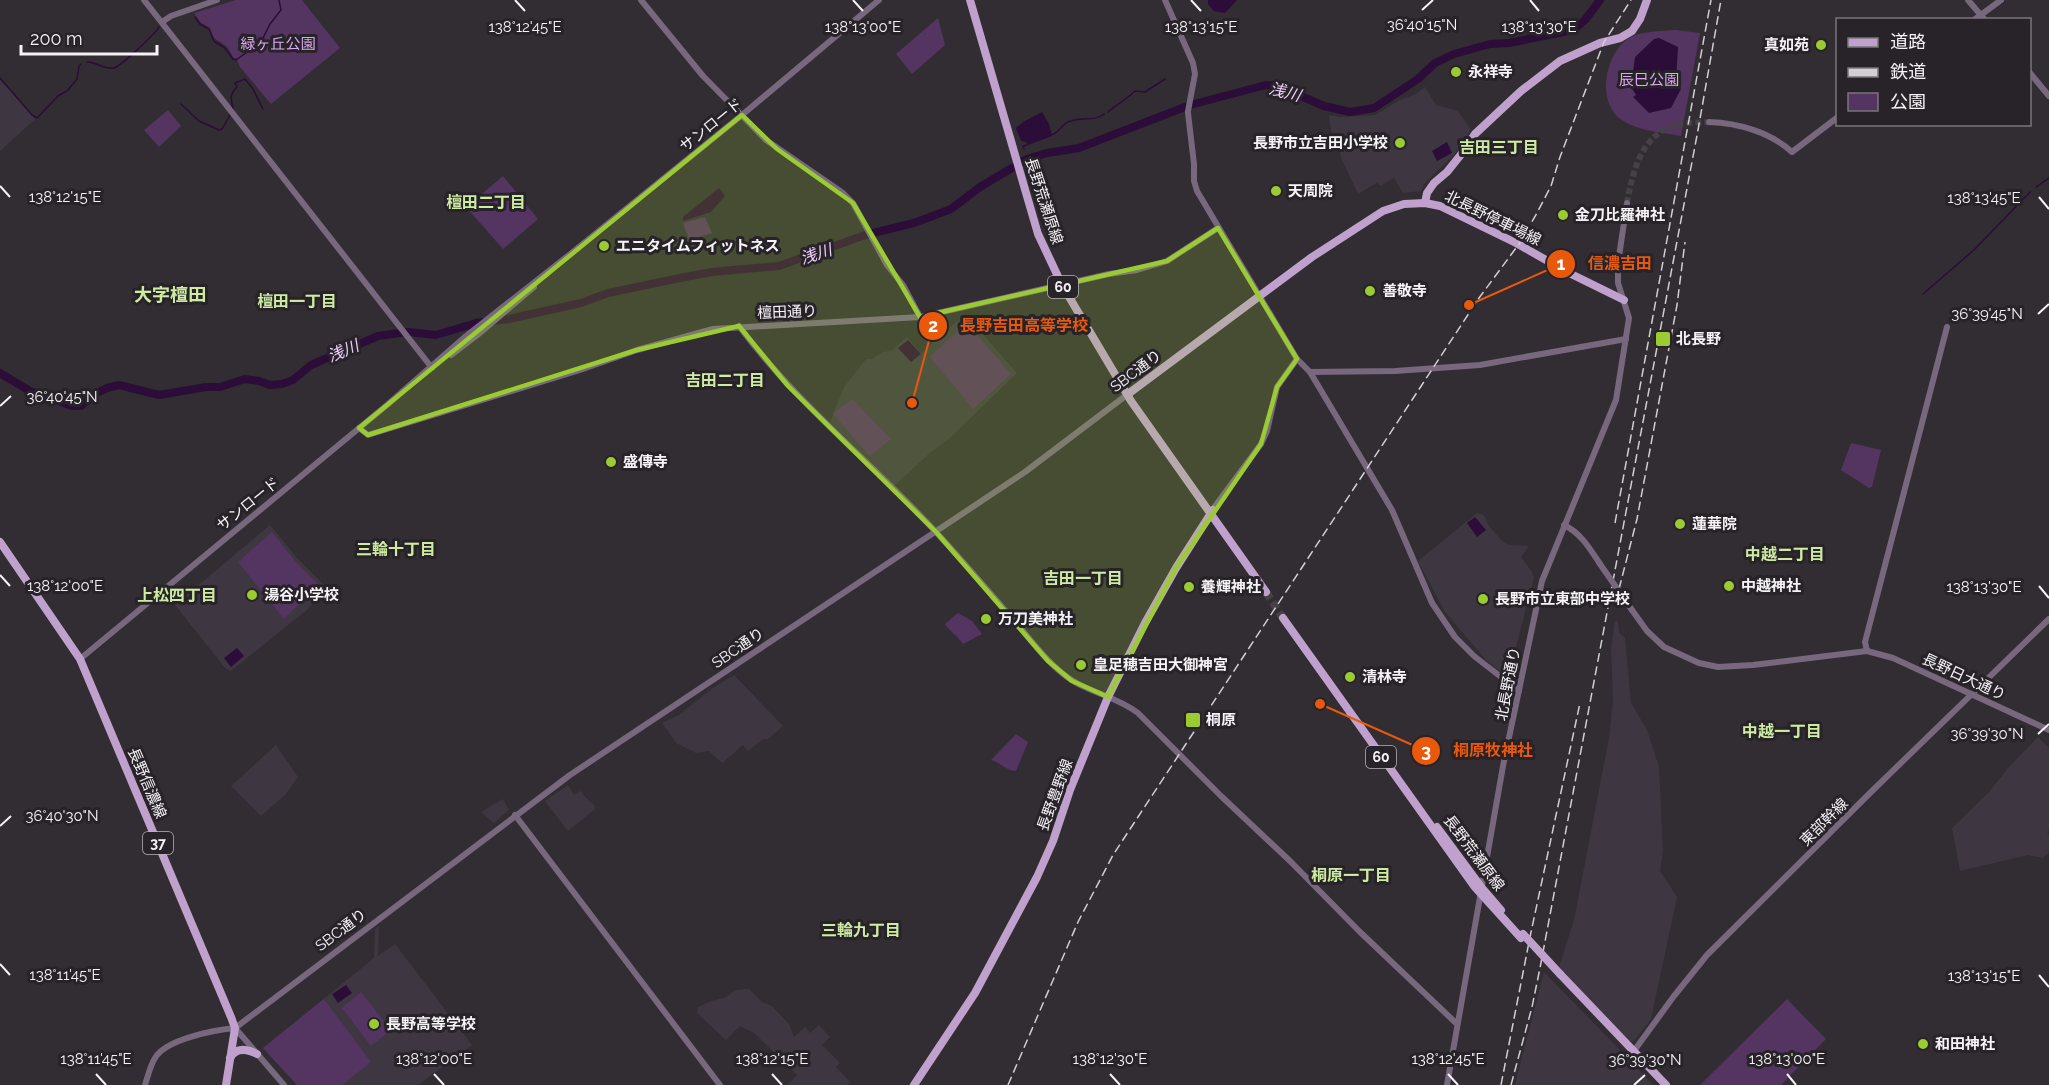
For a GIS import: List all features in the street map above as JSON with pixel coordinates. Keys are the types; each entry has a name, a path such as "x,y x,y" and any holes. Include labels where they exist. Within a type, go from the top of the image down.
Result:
{"main road":[{"name":"長野荒瀬原線","path":"970,0 1038,234 1062,285 1128,394 1134,398 1268,591"},
{"path":"1425,203 1427,193 1434,183 1447,172 1475,134 1521,91 1560,61 1600,43 1620,38 1632,31 1640,19 1647,0"},
{"name":"北長野停車場線","path":"1259,295 1322,250 1383,211 1404,204 1425,203 1440,206 1487,228 1624,300"},
{"name":"SBC通り","path":"1128,394 1259,295"},
{"name":"長野豊野線","path":"914,1085 975,993 1037,877 1108,697 1144,623 1212,511"},
{"name":"長野信濃線","path":"0,542 80,659 235,1028"},
{"name":"長野荒瀬原線","path":"1285,616 1406,792 1481,891 1660,1085"},
{"path":"226,1085 235,1028"},
{"path":"230,1059 236,1051 241,1050 257,1054"},
{"name":"長野荒瀬原線","path":"1632,1053 1666,1085"}],"street":[{"path":"144,0 432,368"},
{"path":"162,22 171,16 217,0"},
{"path":"641,0 703,76 777,149 843,193 853,203 887,265 903,285 920,317"},
{"name":"サンロード","path":"80,659 432,368 507,311 556,266 879,0"},
{"path":"1165,0 1193,63 1195,74 1188,112 1194,181 1197,191 1297,359 1310,372 1392,510 1432,603 1455,637 1474,656 1519,691"},
{"path":"1968,0 1983,17 2001,0"},
{"path":"2031,74 2049,96"},
{"path":"1709,122 1730,122 1781,141 1792,152 1836,119"},
{"name":"北長野通り","path":"1447,1085 1503,766 1542,581 1616,400 1629,318 1618,283 1618,263 1627,203"},
{"name":"檀田通り","path":"359,428 368,435 580,370 637,350 713,329 920,317 1109,274 1137,270 1167,261 1218,228"},
{"name":"サンロード","path":"432,368 493,314 534,285"},
{"path":"739,326 758,353 788,386 894,488 936,532 1048,661 1072,681 1126,704 1138,714 1457,1024"},
{"path":"1564,525 1579,535 1647,631 1664,647 1688,659 1718,667 1867,651 1865,642 1947,327"},
{"path":"1310,372 1395,371 1480,365 1626,339"},
{"path":"1212,511 1268,432 1277,387 1297,359"},
{"name":"SBC通り","path":"235,1028 570,775 1025,472 1128,394"},
{"name":"東部幹線","path":"1632,1053 1707,955 2049,619"},
{"name":"長野日大通り","path":"1867,651 1893,658 2049,730"},
{"path":"515,815 720,1085"},
{"path":"145,1085 154,1058 162,1050 191,1037 235,1028 284,1085"}],"highlighted area":[{"path":"742,115 777,149 853,203 920,317 1167,261 1218,228 1297,359 1277,387 1261,444 1176,568 1108,697 1072,681 1048,661 936,532 788,386 739,326 637,350 368,435 359,428"}],"shaded area":[{"path":"1208,0 1237,0 1225,13 1214,11 1208,4"},
{"path":"1659,38 1678,47 1676,83 1681,89 1671,108 1649,113 1633,97 1636,95 1631,87 1635,57 1654,39"},
{"path":"0,78 35,119 0,151"},
{"name":"長野市立吉田小学校","path":"1425,87 1436,105 1458,111 1471,130 1454,155 1424,184 1421,191 1403,193 1394,178 1380,186 1378,182 1358,194 1342,160 1335,137 1332,137 1329,115 1340,117 1375,115"},
{"path":"1042,112 1049,124 1052,136 1028,145 1021,141 1016,128"},
{"path":"1447,142 1452,153 1437,161 1432,151"},
{"path":"719,188 725,196 711,212 683,221 683,217"},
{"path":"971,321 1017,373 949,439 894,486 830,422 844,387 866,359 872,359 882,352 891,351 907,337 921,353 956,322"},
{"path":"908,340 921,354 911,362 898,348"},
{"name":"長野市立東部中学校","path":"1477,513 1484,515 1489,526 1502,541 1509,545 1529,546 1521,557 1534,578 1508,678 1486,660 1445,612 1418,561"},
{"path":"1475,517 1486,530 1477,537 1467,523"},
{"name":"湯谷小学校","path":"270,525 297,558 324,585 308,609 231,671 226,669 175,605"},
{"path":"1615,621 1618,621 1619,633 1625,638 1631,703 1647,730 1659,767 1663,851 1660,871 1677,897 1651,1019 1634,1041 1628,1041 1559,967 1574,920 1609,738 1613,701 1611,648"},
{"path":"237,648 244,656 231,667 224,658"},
{"path":"734,675 783,726 768,739 763,739 748,751 743,745 722,763 709,751 696,753 676,743 662,723 679,715 714,687"},
{"path":"2038,737 2049,748 2049,830 2047,832 2049,852 2043,858 2028,855 1960,871 1952,828 1989,792"},
{"path":"276,745 298,777 285,795 261,816 231,786"},
{"path":"568,785 574,795 581,791 595,809 568,831 545,801"},
{"path":"503,799 509,810 494,823 481,812"},
{"name":"長野高等学校","path":"379,926 378,956 395,944 472,1045 418,1085 297,1085 263,1048 374,958 374,930"},
{"path":"1544,972 1621,1051 1653,1085 1515,1085"},
{"path":"346,985 352,993 338,1003 332,994"},
{"path":"749,989 762,1002 772,1006 789,1024 794,1037 805,1027 810,1033 819,1025 830,1037 822,1045 840,1063 836,1067 850,1082 848,1085 787,1085 797,1075 754,1033 740,1026 726,1040 697,1013 698,1007 711,1001 724,998 736,990"}],"green space":[{"name":"緑ヶ丘公園","path":"236,0 302,0 340,48 271,104 240,67 227,47 214,38 210,28 201,23 194,13"},
{"path":"938,18 945,45 912,74 896,54"},
{"name":"辰巳公園","path":"1676,30 1700,33 1681,136 1633,126 1619,118 1612,110 1606,87 1610,63 1622,43 1641,34"},
{"path":"168,110 181,126 159,147 144,130"},
{"path":"503,176 538,219 503,249 466,207"},
{"path":"705,217 712,233 689,240 683,223"},
{"path":"963,326 969,326 1011,374 973,409 930,357"},
{"path":"852,399 891,439 870,456 833,414"},
{"path":"1851,443 1881,450 1872,487 1869,488 1841,470"},
{"path":"272,532 296,562 319,585 284,619 238,562"},
{"path":"958,613 972,621 982,634 963,644 945,624"},
{"path":"1016,734 1028,742 1016,771 991,760"},
{"path":"361,992 391,1030 371,1046 342,1008"},
{"path":"324,999 371,1062 342,1085 297,1085 263,1048"},
{"path":"1787,999 1826,1039 1781,1085 1700,1085"}],"waterway":[{"path":"195,17 200,24 209,29 214,41 225,48 236,60 261,42 270,24 281,10 279,0"},
{"name":"浅川","path":"0,373 30,391 72,406 81,406 93,395 119,385 159,395 206,387 220,387 245,379 270,385 282,384 293,380 311,365 378,336 408,332 436,335 476,323 509,319 581,303 608,293 680,278 712,272 779,266 865,235 914,223 951,209 980,187 1027,159 1079,148 1190,105 1266,85 1278,86 1324,106 1350,112 1374,108 1418,79 1435,63 1454,54 1490,44 1509,43 1573,30 1585,20 1600,0"},
{"path":"87,62 114,68 138,49 159,27"},
{"path":"0,78 37,118 77,79 81,64"},
{"path":"233,109 231,97 237,87 235,83 245,79 263,109"},
{"path":"1108,112 1135,91 1145,92 1165,79"},
{"path":"181,104 199,121 219,130 222,129 230,115"},
{"path":"1051,135 1075,119 1095,118 1104,114"},
{"path":"1024,149 1023,146 1027,145"},
{"path":"2036,187 2049,178"},
{"path":"1923,294 1975,249 2030,192"}],"tunnel":[{"path":"1627,203 1636,165 1648,143 1668,128 1681,124 1709,122"},
{"path":"1266,592 1283,618"}],"railway":[{"path":"1008,1085 1078,922 1113,855 1479,298 1519,244 1537,213 1551,186 1604,42 1631,0"},
{"path":"1615,523 1711,0"},
{"path":"1511,1085 1540,968 1721,0"},
{"path":"1619,589 1637,519 1677,305 1685,242"},
{"path":"1501,1085 1580,703"}],"place":[{"name":"真如苑","path":"1821,45"},
{"name":"永祥寺","path":"1456,72"},
{"name":"長野市立吉田小学校","path":"1400,143"},
{"name":"天周院","path":"1276,191"},
{"name":"金刀比羅神社","path":"1563,215"},
{"name":"エニタイムフィットネス","path":"604,246"},
{"name":"善敬寺","path":"1370,291"},
{"name":"信濃吉田","path":"1469,305"},
{"name":"北長野","path":"1663,339"},
{"name":"長野吉田高等学校","path":"912,403"},
{"name":"盛傳寺","path":"611,462"},
{"name":"蓮華院","path":"1680,524"},
{"name":"中越神社","path":"1729,586"},
{"name":"養輝神社","path":"1189,587"},
{"name":"湯谷小学校","path":"252,595"},
{"name":"長野市立東部中学校","path":"1483,599"},
{"name":"万刀美神社","path":"986,619"},
{"name":"皇足穂吉田大御神宮","path":"1081,665"},
{"name":"清林寺","path":"1350,677"},
{"name":"桐原牧神社","path":"1320,704"},
{"name":"桐原","path":"1193,720"},
{"name":"長野高等学校","path":"374,1024"},
{"name":"和田神社","path":"1923,1044"}],"district":[{"name":"吉田三丁目","path":"1499,147"},
{"name":"檀田二丁目","path":"486,202"},
{"name":"大字檀田","path":"170,294"},
{"name":"檀田一丁目","path":"297,301"},
{"name":"吉田二丁目","path":"725,380"},
{"name":"三輪十丁目","path":"396,549"},
{"name":"中越二丁目","path":"1785,554"},
{"name":"吉田一丁目","path":"1083,578"},
{"name":"上松四丁目","path":"177,595"},
{"name":"中越一丁目","path":"1782,731"},
{"name":"桐原一丁目","path":"1351,875"},
{"name":"三輪九丁目","path":"861,930"}]}
